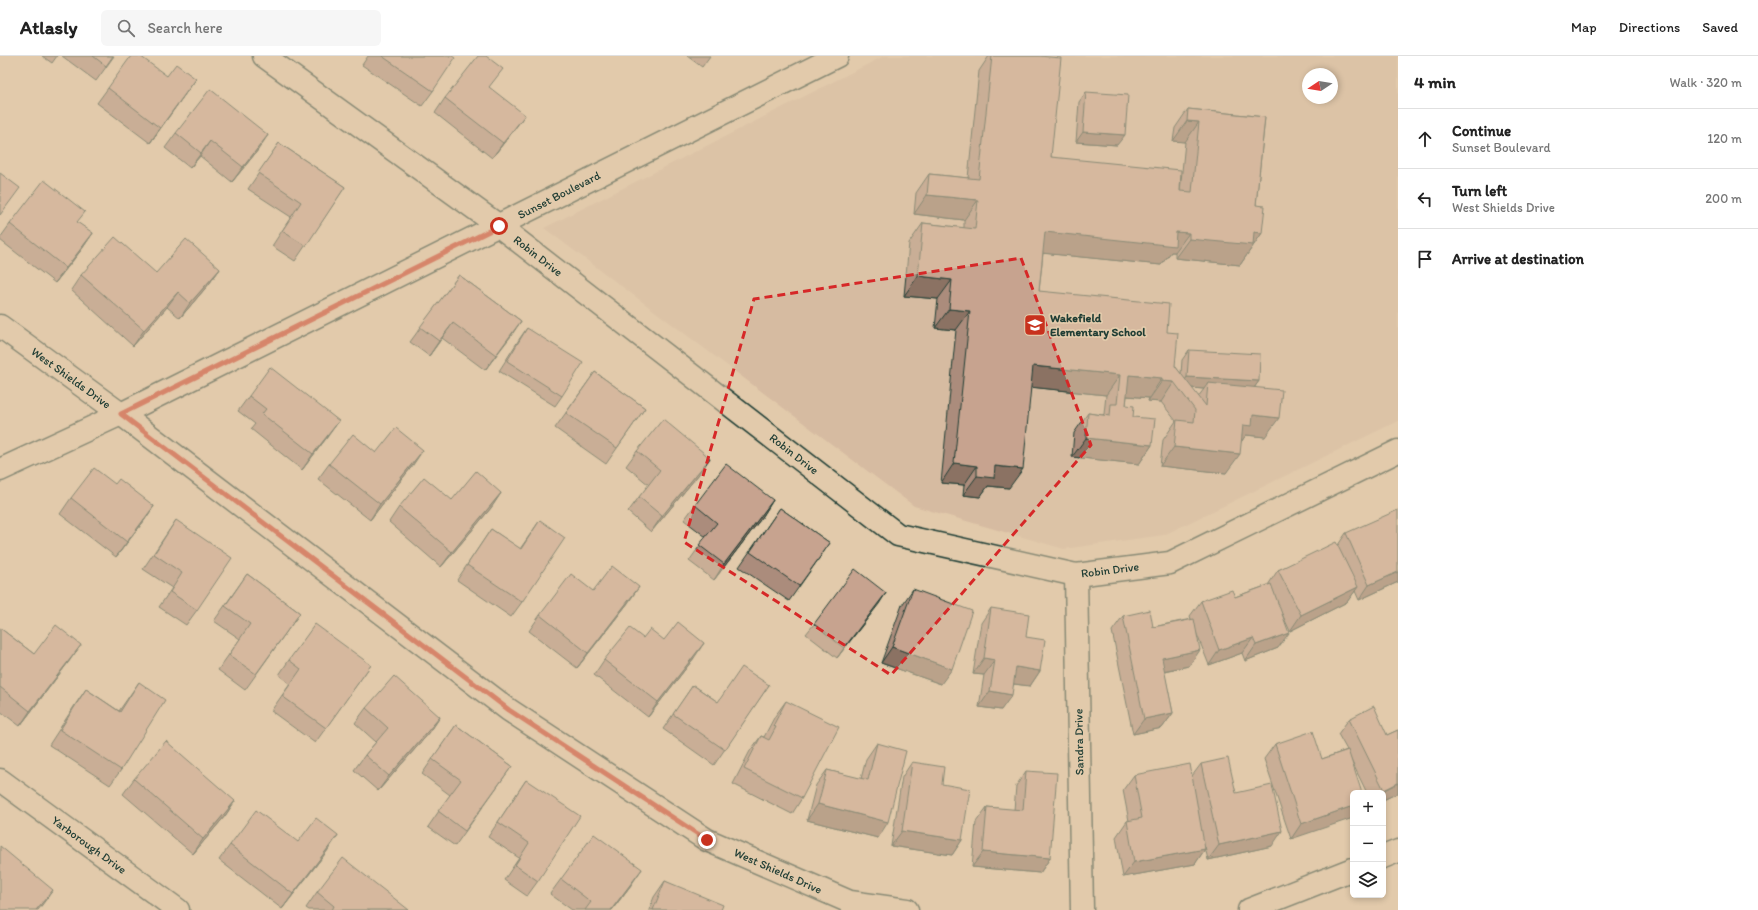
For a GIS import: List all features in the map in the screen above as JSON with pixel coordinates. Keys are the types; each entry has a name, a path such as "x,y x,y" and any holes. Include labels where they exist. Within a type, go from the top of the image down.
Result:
{"street":[{"name":"Robin Drive","path":"264,56 499,226 898,535 1076,575 1170,563 1398,451"},
{"name":"Sunset Boulevard","path":"0,470 121,414 837,56"},
{"name":"West Shields Drive","path":"0,326 121,414 509,710 707,840 850,902 907,910"},
{"name":"Sandra Drive","path":"1076,575 1082,910"},
{"name":"Yarborough Drive","path":"0,780 178,910"},
{"path":"1386,855 1398,851"},
{"path":"1249,910 1350,869"}],"highlighted area":[{"path":"1021,258 1091,445 891,675 684,542 754,299"}],"shaded area":[{"name":"Wakefield Elementary School","path":"884,56 1398,56 1398,421 1164,535 1064,549 914,506 544,228"}],"building":[{"path":"93,56 113,56 106,66"},
{"path":"131,56 140,56 167,76 176,64 196,79 160,128 108,88"},
{"path":"382,56 452,56 455,58 433,91"},
{"path":"478,56 486,56 503,69 489,87 525,115 503,143 445,98"},
{"name":"Wakefield Elementary School","path":"992,56 1039,56 1061,58 1051,157 1181,170 1180,191 1192,192 1199,122 1187,121 1188,109 1265,117 1256,205 1265,206 1262,233 1254,232 1253,245 1189,239 1189,233 1176,232 1175,246 1045,232 1039,291 1169,304 1167,332 1178,333 1175,366 1206,406 1208,383 1282,390 1279,418 1253,415 1252,426 1243,425 1240,454 1174,447 1177,420 1194,422 1195,410 1174,382 1162,381 1162,378 1129,375 1126,405 1134,406 1133,417 1155,419 1152,445 1086,438 1088,413 1110,416 1111,404 1117,404 1120,375 1033,366 1023,469 995,466 994,478 977,476 977,466 954,463 970,311 949,309 952,280 918,276 923,223 975,229 978,200 927,195 929,174 979,179"},
{"path":"210,89 268,135 243,167 210,141 201,153 176,133"},
{"path":"1086,92 1128,95 1125,135 1083,132"},
{"path":"279,143 345,187 306,246 282,231 301,202 258,173"},
{"path":"0,173 20,188 0,215"},
{"path":"44,180 85,212 77,222 93,233 66,268 10,224"},
{"path":"115,237 156,273 186,239 220,269 190,303 178,292 144,330 81,275"},
{"path":"459,275 521,321 496,355 453,323 439,341 420,327"},
{"path":"527,328 583,363 562,396 507,361"},
{"path":"1189,350 1260,354 1259,381 1187,377"},
{"path":"270,367 339,421 313,454 262,414 266,409 249,396"},
{"path":"595,372 645,408 617,448 566,413"},
{"path":"663,419 710,458 662,516 639,497 660,470 637,451"},
{"path":"396,428 423,450 380,504 329,464 353,434 376,453"},
{"path":"726,464 773,500 724,564 699,545 717,523 695,505"},
{"path":"94,468 115,484 119,479 154,506 127,542 71,498"},
{"path":"476,471 501,493 452,552 399,507 424,477 452,500"},
{"path":"780,508 830,543 799,586 750,552"},
{"path":"1398,510 1398,572 1369,585 1346,533"},
{"path":"176,520 232,558 197,610 170,592 182,573 154,554"},
{"path":"540,520 565,538 522,602 467,565 491,529 521,549"},
{"path":"1336,542 1358,587 1301,615 1278,570"},
{"path":"612,566 639,587 588,653 540,615 571,574 593,591"},
{"path":"855,569 886,593 844,648 814,624"},
{"path":"247,574 300,613 256,674 229,655 250,624 225,606"},
{"path":"1271,584 1289,633 1256,645 1253,638 1219,650 1201,601 1232,590 1235,597"},
{"path":"913,589 972,611 952,669 892,647"},
{"path":"991,608 1029,614 1026,637 1045,640 1040,671 1016,667 1012,695 990,691 995,660 984,658"},
{"path":"1150,610 1153,627 1194,619 1200,650 1162,658 1173,713 1144,719 1123,616"},
{"path":"678,622 704,643 658,702 604,660 630,628 643,638 650,629 664,640"},
{"path":"315,624 371,665 326,728 282,696 301,669 289,660"},
{"path":"56,625 81,645 30,711 0,687 0,628 34,654"},
{"path":"742,667 769,685 725,750 673,714 693,685 718,702"},
{"path":"394,676 440,717 389,776 365,755 388,728 366,708"},
{"path":"139,682 165,700 121,770 60,730 86,689 120,712"},
{"path":"786,701 839,727 802,798 744,769 761,736 769,740 776,727 773,726"},
{"path":"1374,706 1387,735 1398,730 1398,783 1384,790 1349,719"},
{"path":"456,725 512,766 465,831 438,811 461,780 432,759"},
{"path":"1313,731 1322,759 1348,750 1361,790 1350,790 1350,807 1301,824 1275,744"},
{"path":"166,741 235,801 203,839 134,779"},
{"path":"877,743 906,751 888,822 818,804 827,770 868,780"},
{"path":"1228,758 1236,793 1272,785 1282,831 1219,845 1201,764"},
{"path":"912,762 944,767 942,784 970,789 962,840 902,831"},
{"path":"1190,764 1205,849 1134,862 1127,821 1142,818 1134,775"},
{"path":"1026,771 1057,773 1050,858 983,852 987,807 1023,810"},
{"path":"526,780 580,816 538,881 515,865 529,843 498,822"},
{"path":"256,810 298,842 316,818 338,835 293,894 230,845"},
{"path":"594,834 642,869 611,910 585,910 591,902 561,879"},
{"path":"0,846 53,890 36,910 0,910"},
{"path":"343,858 409,910 332,910 334,906 317,892"},
{"path":"665,881 723,905 721,910 653,910"}],"place":[{"name":"Wakefield Elementary School","path":"1035,325"}],"route":[{"path":"499,226 121,414 509,710 707,840"}]}
